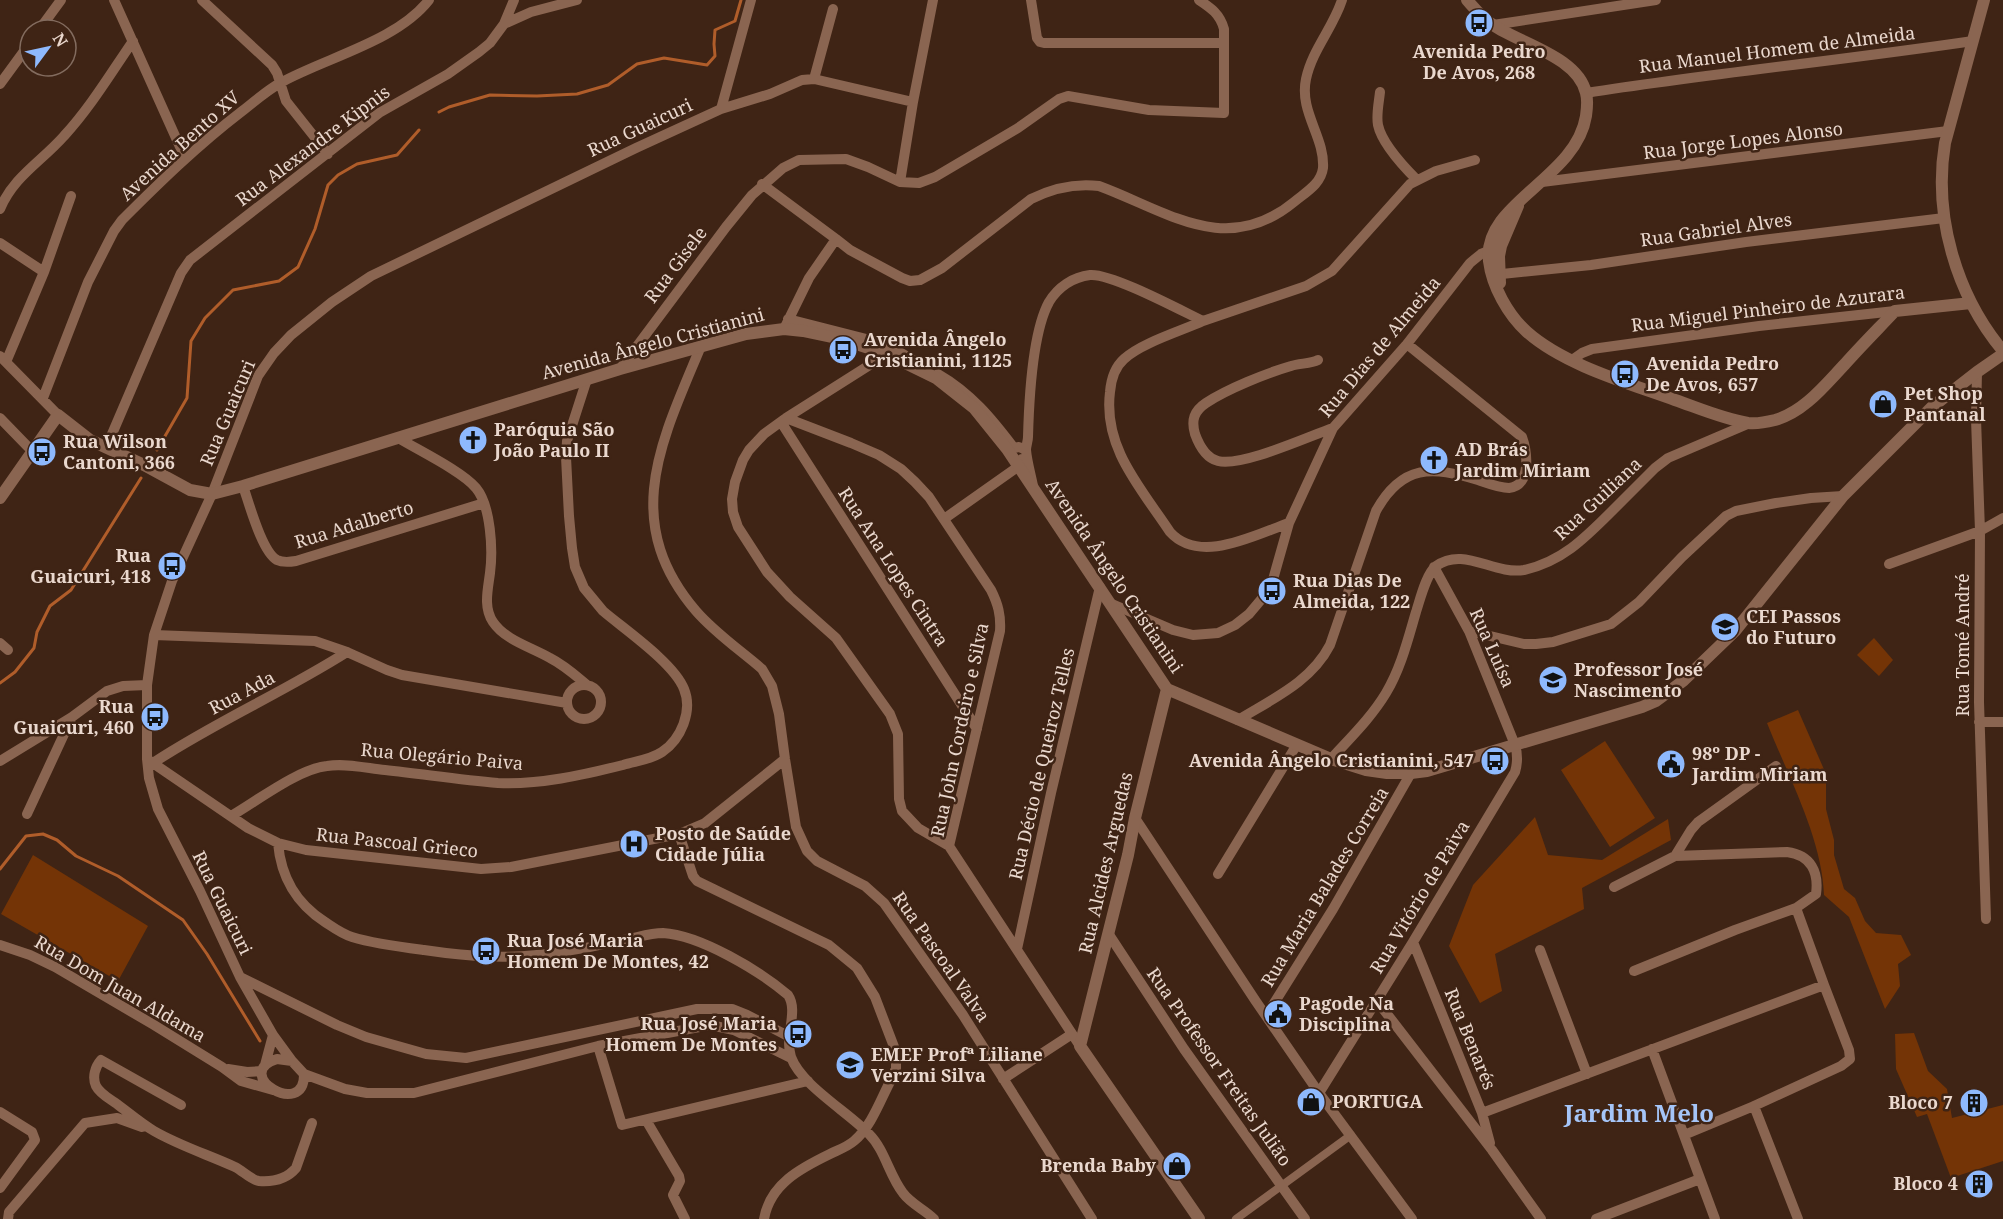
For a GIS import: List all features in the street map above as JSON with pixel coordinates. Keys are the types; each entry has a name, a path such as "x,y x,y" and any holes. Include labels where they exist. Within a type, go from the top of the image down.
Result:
{"street":[{"path":"48,18 62,0"},
{"path":"114,0 185,159"},
{"path":"202,0 266,59 277,73 286,101 328,154"},
{"name":"Avenida Bento XV","path":"43,398 87,282 114,231 185,159 227,122 280,83 401,26 420,12 429,0"},
{"name":"Rua Alexandre Kipnis","path":"106,448 181,273 190,260 379,113 448,74 479,52 490,43 504,24 514,0"},
{"path":"504,24 531,12 577,0"},
{"name":"Rua Guaicuri","path":"292,1061 273,1035 240,977 158,809 149,778 147,685 154,635 172,581 212,494 258,376 266,363 291,336 332,302 371,276 721,109 751,0"},
{"path":"933,0 900,182 919,183 935,177 1026,123 1059,99 1068,96 1149,110 1224,113 1224,28 1219,15 1199,0"},
{"path":"1031,0 1036,38 1040,42 1051,44 1224,43"},
{"path":"762,184 850,250 902,278 915,281 942,268 1031,199 1062,187 1099,186 1199,226 1234,228 1260,222 1272,218 1316,184 1323,170 1322,159 1306,107 1305,80 1319,44 1342,0"},
{"path":"1467,0 1493,25 1574,71 1586,93 1585,124 1577,143 1542,182 1501,219 1488,250 1500,294 1512,316 1527,332 1554,351 1572,360 1704,410 1750,423 1782,418 1804,404 1895,311"},
{"path":"1493,25 1656,0"},
{"path":"1984,0 1948,131 1942,163 1944,218 1954,258 1971,303 2003,353"},
{"path":"814,79 833,9"},
{"path":"0,209 12,186 53,148 77,121 133,41"},
{"name":"Rua Manuel Homem de Almeida","path":"1586,93 1973,41"},
{"path":"0,84 18,59"},
{"path":"721,109 770,94 802,80 814,79 913,102"},
{"path":"1380,92 1377,116 1381,133 1402,164 1417,180"},
{"name":"Rua Jorge Lopes Alonso","path":"1542,182 1948,131"},
{"name":"Rua Gisele","path":"620,369 708,250 752,195 762,184 793,162 833,158 853,161 900,182"},
{"path":"1289,523 1221,546 1206,548 1188,546 1176,539 1119,454 1112,433 1108,406 1111,384 1117,366 1140,348 1203,321 1306,286 1332,271 1404,189 1436,171 1475,160"},
{"path":"71,196 44,272 3,359 76,430 106,448 190,490 212,494"},
{"path":"1496,275 1501,246 1520,202"},
{"name":"Rua Gabriel Alves","path":"1496,275 1591,265 1746,242 1944,218"},
{"path":"836,239 809,278 786,324 886,344 949,381 986,411 1014,448 1020,447 1026,450"},
{"path":"0,243 44,272"},
{"name":"Rua Dias de Almeida","path":"1112,604 1173,630 1193,635 1218,633 1235,625 1249,614 1272,583 1289,523 1333,428 1407,344 1470,263 1488,250 1501,246"},
{"path":"1033,489 1026,450 1038,335 1043,315 1063,285 1090,275 1109,278 1203,321"},
{"name":"Rua Miguel Pinheiro de Azurara","path":"1572,360 1592,349 1759,326 1971,303"},
{"name":"Avenida Ângelo Cristianini","path":"212,494 400,439 620,369 786,324 803,331 841,339 887,354 936,378 974,408 995,432 1019,466 1167,688 1296,746 1331,759 1366,770 1411,773 1426,771 1642,707 1669,692 1736,631 1843,496 1932,407 2003,353"},
{"path":"1238,720 1297,684 1324,658 1376,510 1384,496 1395,484 1424,471 1437,470 1449,471 1509,488 1519,484 1522,479 1526,464 1526,450 1522,437 1407,344"},
{"name":"Rua Pascoal Valva","path":"702,346 670,423 656,472 653,500 655,532 664,564 696,610 716,631 756,663 772,686 779,714 796,827 807,851 818,861 865,886 884,903 963,1015 1092,1219"},
{"path":"887,354 764,434 743,460 735,482 732,499 733,512 751,550 767,572 790,597 841,644 890,714 899,741 900,805 907,818 918,828 949,846"},
{"path":"1318,360 1289,366 1205,403 1192,420 1194,430 1208,456 1219,462 1230,462 1246,459 1333,428"},
{"name":"Rua Tomé André","path":"1977,372 1976,419 1980,531 1979,722 1986,919"},
{"name":"Rua Olegário Paiva","path":"231,816 302,773 326,766 348,766 470,780 519,783 570,776 651,758 670,746 682,729 687,711 684,687 670,668 593,600 584,588 575,567 566,457 567,441 587,379"},
{"path":"0,498 58,415"},
{"path":"0,418 32,451"},
{"name":"Rua John Cordeiro e Silva","path":"784,420 850,443 901,469 929,497 998,604 1001,619 1000,631 949,846 1080,1046"},
{"name":"Rua Ana Lopes Cintra","path":"784,420 977,729"},
{"name":"Rua Guiliana","path":"1434,567 1455,558 1464,558 1513,571 1539,566 1557,559 1585,538 1655,468 1668,459 1750,423"},
{"path":"400,439 470,482 480,493 491,543 492,562 487,593 489,615 502,632 552,659 572,672 599,694 601,704 597,713 588,718 579,718 570,712 567,703 570,691 581,685 587,685"},
{"path":"944,519 1019,466 1026,450"},
{"name":"Rua Adalberto","path":"243,486 268,550 278,560 286,562 296,561 484,503"},
{"path":"1469,631 1524,644 1536,644 1553,642 1611,624 1639,602 1726,516 1736,511 1776,503 1843,496"},
{"path":"1889,564 1980,531 2003,518"},
{"path":"1331,759 1371,715 1387,692 1398,668 1425,585 1434,567"},
{"name":"Rua Luísa","path":"1434,567 1469,631 1515,745"},
{"name":"Rua Décio de Queiroz Telles","path":"1017,949 1051,793 1101,587"},
{"path":"154,635 303,640 330,645 402,675 567,703"},
{"name":"Rua Ada","path":"150,761 306,678 347,652"},
{"path":"0,761 72,717 107,691 123,686 147,685"},
{"name":"Rua Alcides Arguedas","path":"1080,1046 1167,688"},
{"path":"27,814 72,717"},
{"path":"1979,722 2003,722"},
{"name":"Rua Vitório de Paiva","path":"1319,1093 1515,772 1518,754 1515,745"},
{"path":"1218,874 1296,746"},
{"name":"Rua Pascoal Grieco","path":"150,761 248,828 278,843 306,850 481,869 511,867 679,834 705,823 785,759"},
{"path":"1675,856 1698,822 1776,766"},
{"name":"Rua Maria Balades Correia","path":"1266,1017 1339,899 1411,773"},
{"path":"1135,818 1266,1017 1412,1219"},
{"path":"679,834 696,881 829,945 845,957 866,981 889,1030 896,1052 897,1060 892,1078 864,1129 853,1142 790,1176 771,1197 764,1219"},
{"path":"278,843 279,861 297,898 316,916 340,933 352,937 447,953 497,958 559,952 651,933 679,935 712,948 748,968 788,995 793,1004 788,1035 791,1058"},
{"path":"1614,887 1675,856 1798,854 1811,865 1816,874 1816,894 1796,908 1634,971"},
{"path":"1684,1135 1754,1106 1841,1066 1850,1059 1850,1050 1796,908"},
{"name":"Rua Professor Freitas Julião","path":"1108,933 1190,1058 1305,1219"},
{"name":"Rua Benarés","path":"1413,942 1482,1113 1492,1150"},
{"name":"Rua Dom Juan Aldama","path":"0,945 30,955 55,968 242,1081 273,1090"},
{"path":"1540,950 1587,1074"},
{"path":"240,977 337,1025 366,1037 426,1054 466,1058 697,1009 732,1009 788,1035"},
{"path":"1482,1113 1824,985"},
{"path":"1377,1001 1492,1150 1541,1219"},
{"path":"264,1068 277,1059 292,1061 304,1074 345,1089 367,1093 396,1094 427,1091 471,1077 598,1046 710,1025 734,1030 791,1058 808,1081 864,1129 878,1146 902,1192 934,1219"},
{"path":"1003,1079 1072,1034"},
{"path":"273,1035 264,1068 264,1081 273,1090 285,1094 296,1091 304,1082 304,1074"},
{"path":"598,1046 622,1125 808,1081"},
{"path":"1080,1046 1199,1219"},
{"path":"1652,1049 1715,1219"},
{"path":"466,1058 471,1077"},
{"path":"153,1131 98,1088 93,1077 101,1060 181,1105"},
{"name":"Rua Dom Juan Aldama","path":"222,1067 241,1072 264,1068"},
{"path":"1754,1106 1798,1219"},
{"path":"0,1112 32,1132 35,1140 0,1188"},
{"path":"8,1219 9,1212 84,1123 117,1118 153,1131 234,1167 255,1180 273,1181 286,1177 296,1168 312,1123"},
{"path":"646,1120 679,1176 680,1181 674,1195 685,1219"},
{"path":"1236,1219 1351,1135"},
{"path":"1596,1219 1700,1179"}],"shaded area":[{"path":"1874,638 1893,660 1879,676 1857,655"},
{"path":"1798,710 1826,774 1826,809 1834,840 1834,855 1844,889 1855,898 1865,921 1876,933 1901,935 1911,955 1898,964 1900,986 1885,1009 1849,917 1824,895 1822,873 1811,830 1767,723"},
{"path":"1605,741 1655,818 1610,847 1561,770"},
{"path":"1535,817 1548,855 1602,860 1668,819 1671,840 1582,888 1584,909 1495,954 1502,991 1480,1003 1449,946 1473,885"},
{"path":"33,855 148,926 118,981 1,914"},
{"path":"1914,1033 1928,1071 1947,1089 1952,1118 2003,1105 2003,1161 1951,1178 1927,1114 1917,1117 1896,1069 1895,1034"}],"waterway":[{"path":"439,112 490,95 577,94 608,85 637,64 664,58 707,65 715,56 715,30 735,21 741,0"},
{"path":"157,450 187,398 191,341 205,318 233,290 279,281 298,267 315,229 328,185 338,175 357,164 397,155 419,130"},
{"path":"0,683 15,672 34,648 37,632 50,606 71,590 141,478"},
{"path":"0,869 26,836 43,834 57,840 76,856 118,876 183,920 207,954 260,1041"}],"place":[{"name":"Avenida Pedro De Avos, 268","path":"1479,23"},
{"name":"Avenida Ângelo Cristianini, 1125","path":"843,350"},
{"name":"Avenida Pedro De Avos, 657","path":"1625,374"},
{"name":"Pet Shop Pantanal","path":"1883,404"},
{"name":"Paróquia São João Paulo II","path":"473,440"},
{"name":"Rua Wilson Cantoni, 366","path":"42,452"},
{"name":"AD Brás Jardim Miriam","path":"1434,460"},
{"name":"Rua Guaicuri, 418","path":"172,566"},
{"name":"Rua Dias De Almeida, 122","path":"1272,591"},
{"name":"CEI Passos do Futuro","path":"1725,627"},
{"name":"Professor José Nascimento","path":"1553,680"},
{"name":"Rua Guaicuri, 460","path":"155,717"},
{"name":"Avenida Ângelo Cristianini, 547","path":"1495,761"},
{"name":"98º DP - Jardim Miriam","path":"1671,764"},
{"name":"Posto de Saúde Cidade Júlia","path":"634,844"},
{"name":"Rua José Maria Homem De Montes, 42","path":"486,951"},
{"name":"Pagode Na Disciplina","path":"1278,1014"},
{"name":"Rua José Maria Homem De Montes","path":"798,1034"},
{"name":"EMEF Profª Liliane Verzini Silva","path":"850,1065"},
{"name":"PORTUGA","path":"1311,1102"},
{"name":"Bloco 7","path":"1974,1103"},
{"name":"Brenda Baby","path":"1177,1166"},
{"name":"Bloco 4","path":"1979,1184"}],"district":[{"name":"Jardim Melo","path":"1639,1114"}]}
